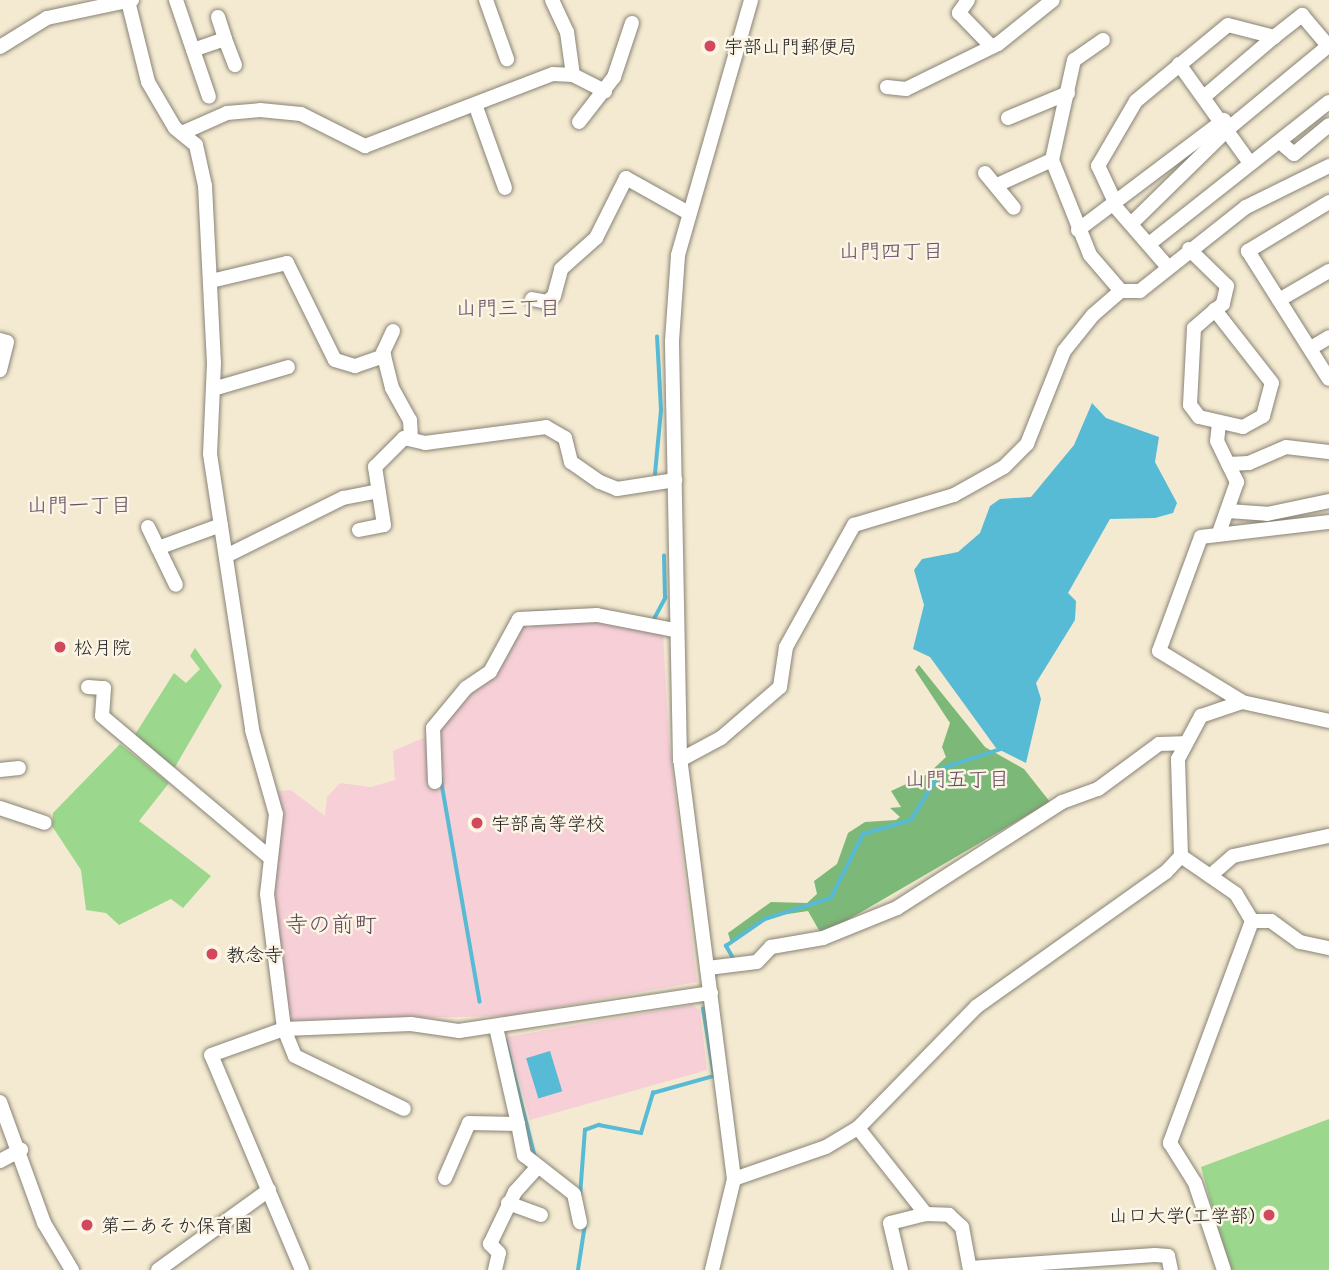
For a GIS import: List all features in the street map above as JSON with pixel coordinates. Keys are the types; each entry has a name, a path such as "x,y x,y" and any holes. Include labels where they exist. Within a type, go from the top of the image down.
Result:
{"street":[{"path":"176,0 209,97"},
{"path":"486,0 507,59"},
{"path":"552,0 567,32 573,75"},
{"path":"712,1270 734,1179 680,760 674,630 673,305 689,213 751,0"},
{"path":"968,0 959,13 992,47"},
{"path":"887,87 906,89 992,47 1053,0"},
{"path":"1,43 47,18 103,3 130,1 148,82 182,133 196,145 205,186 211,281 213,389 210,454 252,730 273,789 268,856 270,941 284,1029 289,1048 304,1062 404,1109"},
{"path":"1078,230 1329,47 1302,15 1206,94"},
{"path":"218,17 235,65"},
{"path":"579,122 605,91 632,23"},
{"path":"1167,266 1114,203 1098,166 1136,101 1228,25 1274,37"},
{"path":"193,50 225,39"},
{"path":"1103,40 1074,60 1052,160 1078,230 1121,291"},
{"path":"1179,64 1206,94 1250,163"},
{"path":"182,133 227,113 260,110 301,114 365,146 477,107 541,78 573,75 605,91"},
{"path":"1008,118 1068,93"},
{"path":"1149,244 1329,103"},
{"path":"477,107 505,188"},
{"path":"1131,224 1226,124"},
{"path":"1280,142 1294,154 1329,125"},
{"path":"997,185 1052,160"},
{"path":"680,760 721,738 780,687 786,647 854,525 954,495 1012,460 1027,444 1075,332 1121,291 1140,291 1167,266 1246,207 1329,166"},
{"path":"985,173 1014,208"},
{"path":"533,299 547,302 554,296 556,276 596,238 626,178 689,213"},
{"path":"1329,202 1248,251 1329,379"},
{"path":"1189,249 1227,285 1215,310 1194,328 1190,405 1199,417 1219,423 1256,423 1272,383 1215,310"},
{"path":"211,281 287,264 335,360 355,366 384,356"},
{"path":"1279,300 1329,271"},
{"path":"393,331 382,345 392,388 410,420 411,438"},
{"path":"1311,348 1329,337"},
{"path":"0,340 7,342 0,370"},
{"path":"213,389 288,367"},
{"path":"1219,423 1217,441 1237,482 1220,530"},
{"path":"359,530 384,525 378,491 380,456 393,442 411,438 425,443 546,427 565,438 571,462 600,482 617,489 675,480"},
{"path":"1228,464 1249,463 1286,447 1329,452"},
{"path":"226,556 343,498 378,491"},
{"path":"1228,510 1267,514 1329,501"},
{"path":"1329,522 1220,530 1201,537 1159,652 1242,702 1329,721"},
{"path":"158,548 220,525"},
{"path":"148,527 176,585"},
{"path":"435,782 433,728 466,688 490,672 522,621 543,614 592,615 674,630"},
{"path":"88,687 104,688 102,716 268,856"},
{"path":"1181,856 1182,743 1201,716 1242,702"},
{"path":"708,968 757,962 771,947 823,938 897,908 1062,802 1098,789 1159,744 1182,743"},
{"path":"0,770 19,768"},
{"path":"0,808 45,823"},
{"path":"1210,876 1233,856 1329,835"},
{"path":"1181,856 1245,902 1252,921 1170,1143 1195,1183 1224,1270"},
{"path":"734,1179 826,1147 858,1128 996,994 1181,856"},
{"path":"1252,921 1271,921 1300,942 1329,948"},
{"path":"302,1270 211,1055 284,1029 348,1023 496,1027 710,993"},
{"path":"496,1027 524,1155 537,1169 574,1194 580,1222"},
{"path":"0,1102 21,1150 44,1223 72,1270"},
{"path":"445,1178 469,1123 518,1124"},
{"path":"858,1128 926,1214"},
{"path":"0,1161 21,1150"},
{"path":"495,1270 499,1253 490,1244 508,1203 537,1169"},
{"path":"158,1270 269,1190"},
{"path":"508,1203 541,1215"},
{"path":"901,1270 890,1223 926,1214 949,1215 962,1227 970,1269 1156,1255 1168,1256 1171,1270"}],"shaded area":[{"name":"宇部高等学校","path":"541,617 592,617 663,632 669,741 697,982 507,1016 290,1020 271,896 276,791 291,790 325,816 327,797 340,783 371,787 395,780 393,751 435,733 519,624 530,629"},
{"path":"692,1005 700,1010 707,1070 530,1120 507,1037"}],"green space":[{"path":"195,648 222,686 171,774 134,736 174,673 186,683 200,669 190,656"},
{"path":"919,665 985,747 1024,769 1050,802 839,925 820,932 808,911 768,917 731,943 728,933 771,902 807,903 817,894 814,881 837,864 848,833 865,822 896,820 900,817 890,808 901,807 891,791 928,774 946,757 942,747 950,723 915,670"},
{"path":"120,744 169,783 139,821 211,876 183,908 171,899 119,925 106,913 86,910 81,870 52,826 53,813"},
{"name":"山口大学(工学部)","path":"1329,1119 1329,1270 1229,1270 1201,1167"}],"water":[{"path":"1092,403 1106,418 1159,437 1155,462 1177,503 1173,513 1155,518 1110,519 1068,593 1076,601 1075,620 1036,683 1041,699 1026,763 996,748 930,657 913,649 924,605 914,570 922,559 958,552 980,533 990,506 1000,499 1031,497 1074,445"},
{"path":"550,1051 562,1091 538,1098 526,1058"}],"waterway":[{"path":"655,474 661,410 657,337"},
{"path":"653,621 665,598 664,556"},
{"path":"531,613 557,611"},
{"path":"734,960 726,946 765,919 831,898 863,834 911,820 943,768 1004,748"},
{"path":"441,778 480,1002"},
{"path":"580,1196 585,1130 599,1125 641,1133 653,1093 714,1076 703,1009"},
{"path":"506,1041 535,1156"},
{"path":"578,1270 585,1224"}],"place":[{"name":"宇部山門郵便局","path":"710,46"},
{"name":"松月院","path":"60,647"},
{"name":"宇部高等学校","path":"477,823"},
{"name":"教念寺","path":"212,954"},
{"name":"山口大学(工学部)","path":"1269,1215"},
{"name":"第二あそか保育園","path":"87,1225"}],"district":[{"name":"山門四丁目","path":"891,250"},
{"name":"山門三丁目","path":"508,307"},
{"name":"山門一丁目","path":"79,504"},
{"name":"山門五丁目","path":"957,778"},
{"name":"寺の前町","path":"331,923"}]}
